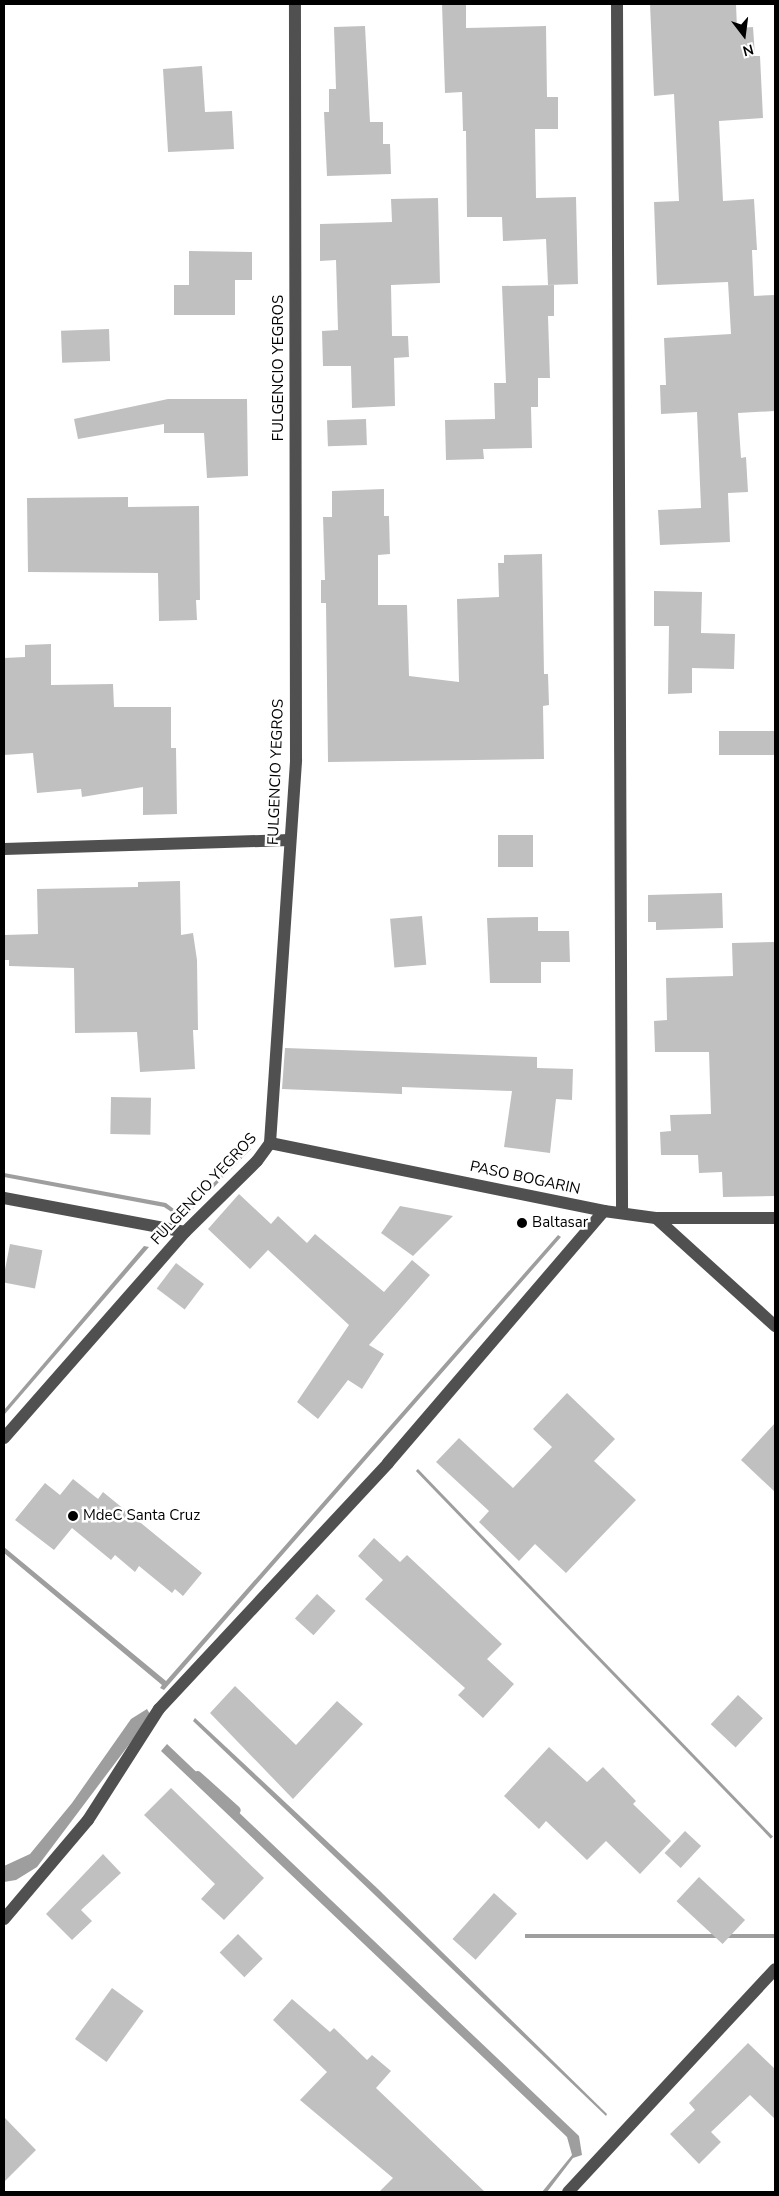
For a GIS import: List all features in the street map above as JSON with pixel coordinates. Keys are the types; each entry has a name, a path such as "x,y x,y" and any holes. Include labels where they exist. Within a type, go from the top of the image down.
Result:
{"street":[{"name":"FULGENCIO YEGROS","path":"4,1438 185,1232 257,1161 270,1143 296,760 295,4"},
{"path":"617,4 622,1212"},
{"path":"4,849 290,840"},
{"name":"PASO BOGARIN","path":"270,1143 604,1211 656,1218 775,1218"},
{"path":"4,1198 185,1232"},
{"path":"4,1919 88,1820 159,1709 388,1463 604,1211"},
{"path":"656,1218 775,1326"},
{"path":"568,2192 775,1969"}],"shaded area":[{"path":"248,1148 251,1149 186,1216 183,1214"},
{"path":"4,1173 166,1203 183,1216 182,1219 164,1207 4,1177"},
{"path":"558,1235 561,1237 164,1690 160,1688 162,1685 4,1553 4,1547 166,1681"},
{"path":"144,1246 149,1247 4,1415 4,1410"},
{"path":"418,1469 773,1837 771,1839 416,1471"},
{"path":"147,1709 150,1714 143,1726 37,1867 16,1880 4,1882 4,1866 30,1854 72,1803 131,1719"},
{"path":"195,1718 378,1889 607,2114 606,2116 193,1721"},
{"path":"167,1744 579,2136 582,2155 573,2158 547,2192 542,2192 572,2155 567,2137 161,1751"},
{"path":"525,1934 775,1934 775,1938 525,1938"}],"building":[{"path":"442,4 466,4 466,28 546,26 547,97 558,97 558,129 535,129 536,198 576,197 578,284 548,285 546,239 503,241 502,217 467,217 466,131 463,131 462,92 445,93"},
{"path":"650,4 736,4 737,28 753,27 755,56 760,56 763,118 719,121 723,201 754,199 757,250 752,250 754,296 775,295 775,411 738,413 741,458 746,457 748,492 728,493 730,542 660,545 658,510 701,508 697,412 661,414 660,385 666,385 664,338 731,334 728,282 657,285 654,202 679,201 674,94 654,96"},
{"path":"365,26 370,122 383,122 383,144 390,144 391,174 327,176 324,112 329,112 329,89 336,89 334,27"},
{"path":"202,66 205,112 232,111 234,149 168,152 163,69"},
{"path":"438,198 440,283 391,285 392,336 408,336 409,357 394,358 395,406 352,408 351,366 323,366 322,331 338,330 336,260 320,261 320,224 392,222 391,199"},
{"path":"189,251 252,252 252,280 235,280 235,315 174,315 174,285 189,285"},
{"path":"554,285 554,316 548,316 550,378 538,378 538,407 531,407 532,448 483,449 484,459 446,460 445,420 495,419 494,383 506,383 502,286"},
{"path":"109,329 110,361 62,363 61,331"},
{"path":"168,399 247,399 248,476 207,478 204,433 164,433 164,424 78,439 74,419"},
{"path":"366,419 367,445 328,446 327,420"},
{"path":"384,489 384,516 389,516 390,554 378,555 378,605 407,605 409,676 459,682 457,599 499,597 498,563 504,563 504,555 542,554 544,674 548,674 549,705 543,706 544,759 328,762 326,603 321,603 321,580 325,580 323,517 332,517 332,491"},
{"path":"128,497 128,507 199,506 200,600 196,600 197,620 159,621 158,573 28,572 27,498"},
{"path":"654,591 702,592 701,633 735,634 734,669 692,668 692,693 668,694 669,626 654,626"},
{"path":"51,644 51,685 113,684 114,707 171,707 171,748 176,748 177,814 143,815 143,787 82,797 81,789 37,793 33,753 4,755 4,658 25,657 25,645"},
{"path":"719,731 775,731 775,755 719,755"},
{"path":"498,835 533,835 533,867 498,867"},
{"path":"180,881 181,935 193,933 197,960 198,1030 193,1030 195,1069 140,1072 137,1032 75,1033 74,968 9,966 9,960 4,960 4,935 38,934 37,889 138,887 138,882"},
{"path":"722,893 723,928 656,930 656,922 648,922 648,895"},
{"path":"422,916 426,965 394,968 390,919"},
{"path":"538,917 538,931 569,931 570,962 541,962 541,983 490,983 487,918"},
{"path":"775,942 775,1196 723,1197 722,1172 699,1173 698,1155 661,1155 660,1132 671,1131 670,1115 711,1114 709,1052 655,1052 654,1021 667,1020 666,978 733,976 732,943"},
{"path":"285,1048 537,1057 537,1068 573,1069 572,1100 556,1099 550,1153 504,1147 512,1091 402,1087 402,1094 282,1089"},
{"path":"111,1097 151,1098 150,1135 110,1134"},
{"path":"239,1194 271,1224 278,1216 307,1243 315,1234 384,1292 412,1260 430,1275 369,1345 384,1354 362,1389 348,1380 318,1419 297,1402 349,1325 268,1250 250,1269 208,1229"},
{"path":"400,1206 453,1216 413,1256 381,1233"},
{"path":"10,1244 42,1250 35,1289 4,1283"},
{"path":"176,1263 204,1284 185,1310 157,1289"},
{"path":"567,1393 615,1439 594,1461 636,1500 566,1573 535,1544 519,1561 479,1522 489,1511 436,1462 459,1438 513,1488 552,1447 533,1429"},
{"path":"775,1423 775,1492 741,1460"},
{"path":"73,1479 98,1499 103,1492 202,1573 183,1596 175,1589 172,1593 139,1566 135,1572 115,1555 111,1560 72,1528 54,1550 15,1520 45,1483 60,1495"},
{"path":"374,1538 400,1562 407,1555 502,1644 487,1659 514,1684 483,1718 458,1695 465,1688 365,1599 383,1580 358,1556"},
{"path":"317,1594 336,1611 313,1635 295,1619"},
{"path":"235,1686 296,1745 337,1701 363,1724 293,1799 210,1713"},
{"path":"738,1695 763,1718 736,1747 711,1724"},
{"path":"549,1747 587,1782 603,1767 636,1801 633,1804 671,1841 640,1874 606,1841 587,1860 546,1821 539,1829 504,1796"},
{"path":"171,1788 264,1878 224,1920 201,1899 215,1884 144,1815"},
{"path":"685,1831 701,1846 681,1868 665,1853"},
{"path":"103,1854 121,1873 81,1910 92,1921 72,1940 46,1914"},
{"path":"699,1877 745,1920 723,1944 676,1901"},
{"path":"494,1893 517,1914 476,1960 453,1939"},
{"path":"238,1934 263,1959 244,1977 220,1952"},
{"path":"112,1988 144,2011 107,2062 75,2039"},
{"path":"292,1999 330,2032 334,2028 367,2060 372,2055 391,2071 376,2088 485,2192 379,2192 393,2178 300,2100 327,2072 273,2020"},
{"path":"748,2043 775,2069 775,2119 750,2095 711,2132 721,2142 699,2164 670,2134 695,2110 689,2103"},
{"path":"4,2117 36,2150 4,2182"}],"waterway":[{"path":"197,1775 236,1810"}],"place":[{"name":"Baltasar","path":"522,1223"},
{"name":"MdeC Santa Cruz","path":"73,1516"}]}
